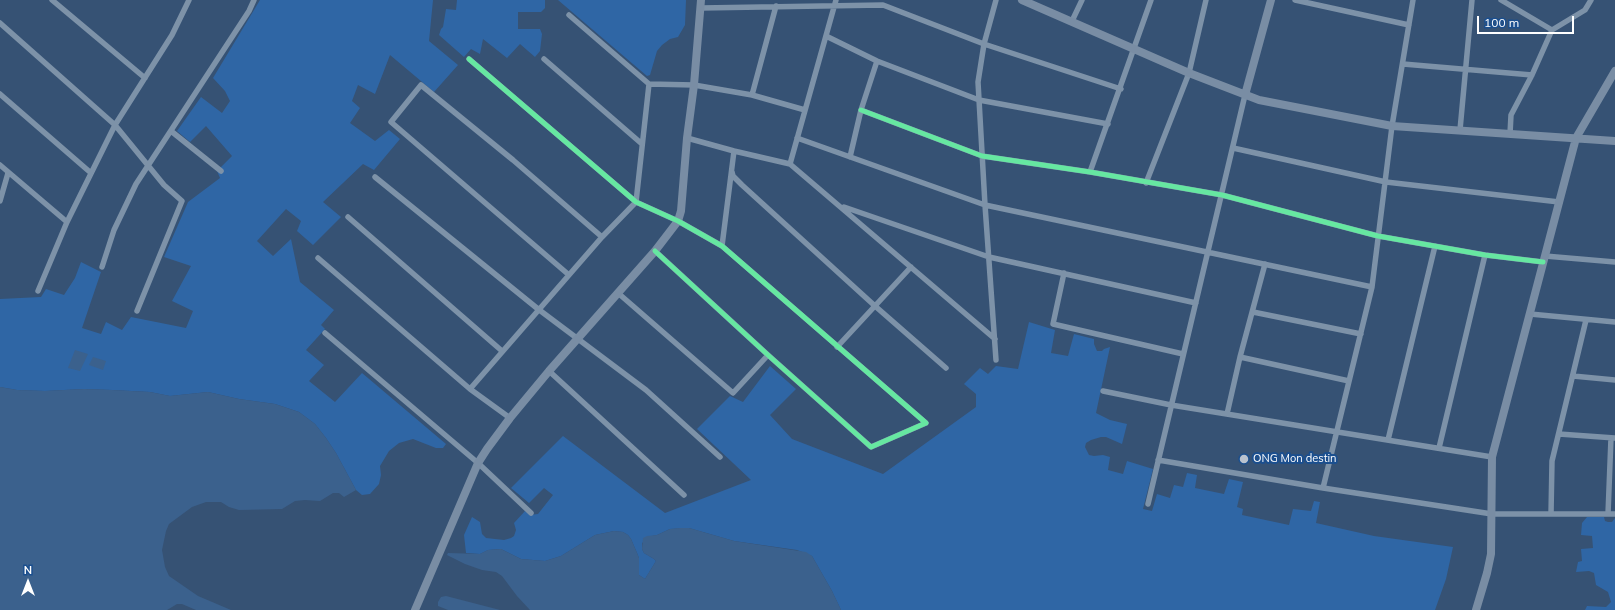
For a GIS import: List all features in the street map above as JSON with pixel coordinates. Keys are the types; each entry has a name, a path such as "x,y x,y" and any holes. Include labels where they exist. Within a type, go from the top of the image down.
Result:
{"street":[{"path":"52,0 145,78"},
{"path":"38,291 67,222 115,125 172,35 189,0"},
{"path":"102,267 118,224 136,184 249,11 254,0"},
{"path":"996,0 984,44 978,82 996,360"},
{"path":"1022,0 1189,73 1259,100 1392,126 1615,141"},
{"path":"1072,22 1082,0"},
{"path":"1090,172 1152,0"},
{"path":"1146,183 1189,73 1206,0"},
{"path":"1148,504 1245,95 1271,0"},
{"path":"1295,0 1409,25"},
{"path":"1323,488 1372,287 1392,126 1413,0"},
{"path":"1460,130 1472,0"},
{"path":"1501,0 1552,30"},
{"path":"1510,134 1511,115 1532,75 1552,30 1585,10 1591,0"},
{"path":"790,164 835,3"},
{"path":"415,610 478,463 510,418 549,371 655,251 678,221 681,211 701,4 776,6 835,3 883,5 984,44 1121,89"},
{"path":"752,95 776,6"},
{"path":"568,15 650,84 694,86 752,95 805,110"},
{"path":"0,23 115,125 148,167 164,185 182,201 137,311"},
{"path":"826,36 877,60 979,100 1108,124"},
{"path":"469,59 636,202 678,221 722,246 926,423 871,447 655,251"},
{"path":"544,59 642,144"},
{"path":"850,157 861,110 877,60"},
{"path":"1403,64 1532,75"},
{"path":"1476,610 1490,561 1492,457 1576,138 1614,75"},
{"path":"470,388 602,237 636,202 650,84"},
{"path":"569,274 391,122 421,85 513,160 602,237"},
{"path":"0,94 91,173"},
{"path":"861,110 982,156 1090,172 1146,183 1222,195 1378,236 1485,255 1615,262"},
{"path":"171,131 221,171"},
{"path":"687,138 790,164 995,339"},
{"path":"797,138 985,204 1372,287"},
{"path":"1233,148 1386,182 1559,202"},
{"path":"722,246 734,151"},
{"path":"0,165 67,222"},
{"path":"732,172 733,176 742,185 875,306 946,368"},
{"path":"0,201 8,173"},
{"path":"375,177 538,309 646,390 720,457"},
{"path":"840,206 989,256 1196,303"},
{"path":"348,217 502,351"},
{"path":"1388,440 1435,246"},
{"path":"1439,448 1485,255"},
{"path":"318,258 470,388 510,418"},
{"path":"1227,414 1240,357 1265,264"},
{"path":"837,347 911,267"},
{"path":"1064,273 1053,324 1183,354"},
{"path":"618,293 733,393 768,355"},
{"path":"1253,312 1361,334"},
{"path":"1530,314 1615,322"},
{"path":"1551,514 1552,461 1586,320"},
{"path":"325,333 478,463 532,513"},
{"path":"1240,357 1349,381"},
{"path":"549,371 684,496"},
{"path":"1573,376 1615,380"},
{"path":"1103,391 1171,405 1492,457"},
{"path":"1559,434 1613,438 1608,514"},
{"path":"1158,460 1323,488 1492,514 1615,514"}],"shaded area":[{"path":"260,0 433,0 429,41 458,65 434,92 390,55 375,94 358,85 352,101 360,108 350,123 375,141 389,130 400,139 374,170 363,164 323,202 341,217 313,245 297,231 301,221 286,209 257,241 273,256 291,239 300,282 334,310 321,325 325,329 306,350 324,365 309,381 335,402 362,373 446,444 443,448 436,448 413,439 399,443 389,451 380,466 381,475 379,484 370,494 362,495 356,490 336,453 315,424 299,412 275,404 239,399 208,392 170,396 150,392 84,389 45,391 17,390 0,387 0,299 41,297 46,289 64,295 75,278 81,262 101,272 82,328 101,334 106,322 122,330 131,317 186,328 193,311 172,301 191,266 164,257 188,202 220,178 217,171 232,156 206,126 190,142 177,131 201,97 222,113 230,101 225,91 213,78"},
{"path":"457,0 545,0 545,8 541,12 518,12 518,29 540,29 542,34 540,51 535,57 520,44 507,58 483,39 480,54 471,49 464,57 439,35 443,27 446,9 456,10"},
{"path":"558,0 686,0 685,25 678,37 670,39 657,51 650,75 647,76"},
{"path":"1029,322 1055,330 1051,353 1068,356 1074,334 1094,339 1094,344 1097,351 1102,351 1110,347 1096,413 1110,420 1127,424 1122,444 1106,437 1101,437 1086,443 1085,447 1089,455 1103,455 1110,457 1108,470 1123,474 1127,461 1153,469 1143,509 1152,511 1157,494 1170,498 1174,485 1183,487 1187,473 1197,475 1195,488 1224,494 1229,479 1243,482 1237,507 1243,509 1242,515 1289,525 1293,509 1311,511 1314,501 1320,502 1316,523 1374,536 1453,547 1446,579 1435,610 841,610 812,556 797,550 734,541 689,528 670,529 652,536 642,543 644,553 656,561 645,579 639,575 639,558 631,539 623,532 614,531 595,535 561,556 545,561 521,559 501,549 488,550 480,554 466,553 464,535 472,517 480,522 482,534 486,538 504,540 514,536 516,530 514,523 525,511 530,515 538,514 553,495 544,488 529,503 511,488 563,436 665,513 751,480 697,429 730,396 743,402 770,366 796,389 770,415 792,439 883,474 976,407 976,394 964,384 980,368 988,374 996,366 1018,369"},
{"path":"75,350 88,354 80,371 68,368"},
{"path":"93,357 106,361 103,370 89,365"},
{"path":"0,387 17,390 45,391 84,389 150,392 170,396 208,392 239,399 275,404 299,412 315,424 336,453 356,490 344,497 339,493 333,493 320,501 295,501 282,509 239,510 229,507 221,502 206,502 192,507 169,524 162,550 165,567 169,576 198,596 231,610 196,610 182,604 177,604 167,610 0,610"},
{"path":"1587,517 1604,517 1605,521 1608,522 1612,522 1615,518 1615,610 1585,610 1587,606 1606,607 1611,602 1608,592 1596,585 1594,573 1589,571 1576,572 1578,562 1582,561 1581,549 1593,548 1592,536 1581,535 1582,523"},
{"path":"689,528 734,541 806,552 812,556 841,610 530,610 502,576 496,572 482,570 447,555 448,553 480,554 488,550 501,549 521,559 545,561 561,556 595,535 614,531 623,532 631,539 639,558 639,575 645,579 656,561 644,553 642,549 643,538 657,535 670,529"},
{"path":"446,596 500,610 448,610 438,606 438,602 441,597"}],"cycle path":[{"path":"469,59 636,202 678,221 722,246 926,423 871,447 655,251"},
{"path":"861,110 982,156 1090,172 1222,195 1378,236 1485,255 1543,262"}],"place":[{"name":"ONG Mon destin","path":"1244,459"}]}
